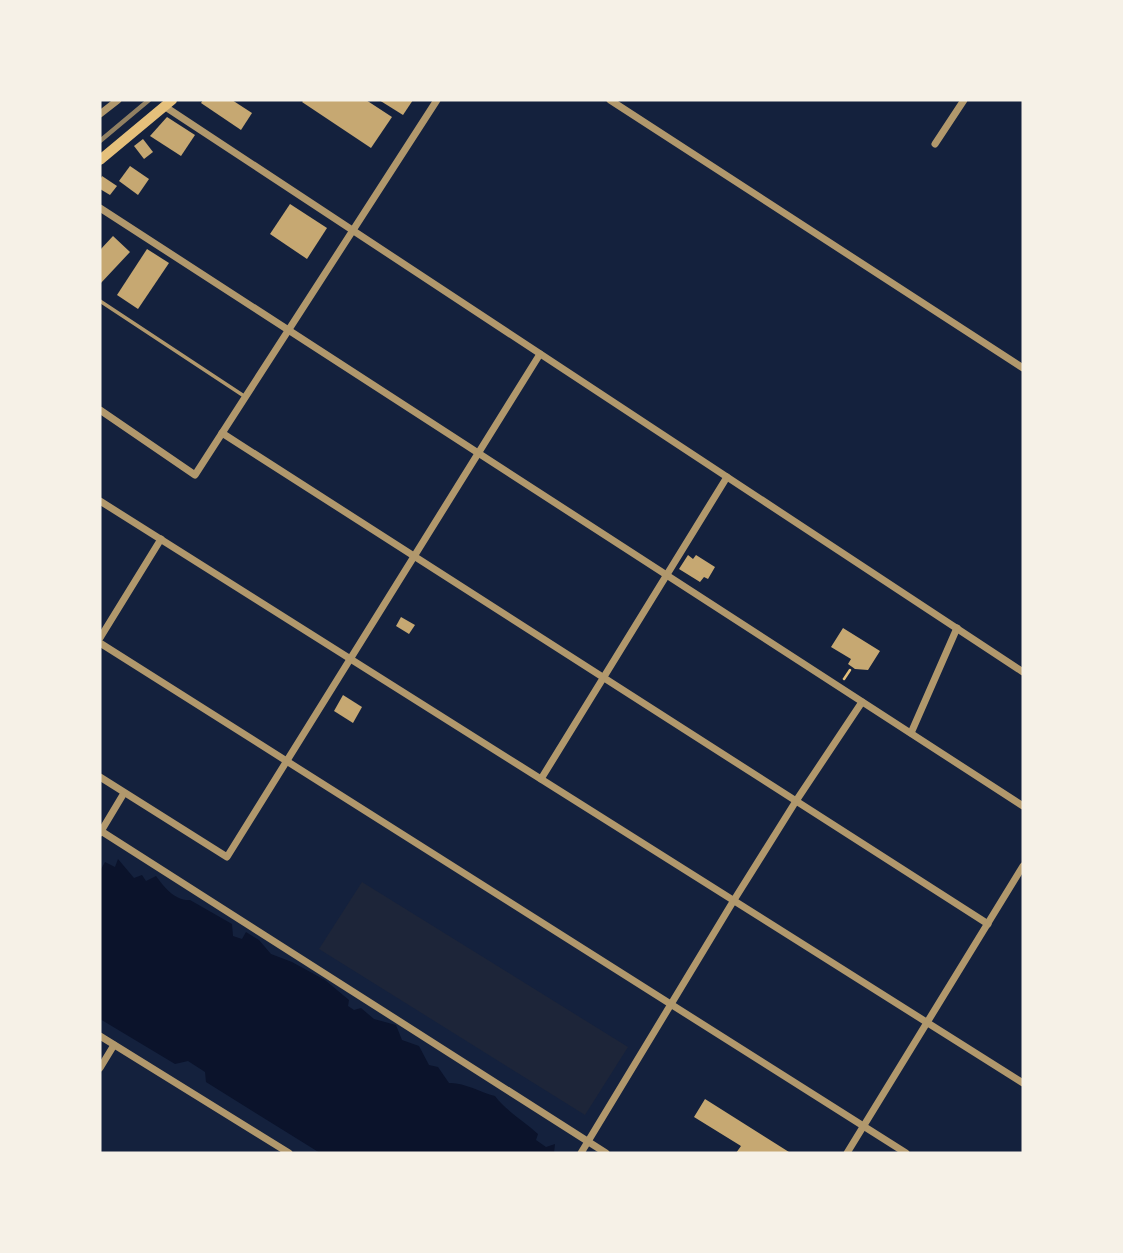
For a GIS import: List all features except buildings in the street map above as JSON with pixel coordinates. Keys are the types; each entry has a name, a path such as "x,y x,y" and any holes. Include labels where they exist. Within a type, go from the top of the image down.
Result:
{"main road":[{"path":"100,160 168,103"}],"street":[{"path":"100,114 118,100"},
{"path":"100,410 195,475 437,100"},
{"path":"610,100 1023,368"},
{"path":"936,144 964,100"},
{"path":"168,103 353,230 1023,672"},
{"path":"100,208 1023,806"},
{"path":"100,777 227,857 540,354"},
{"path":"222,433 988,923"},
{"path":"541,779 727,477"},
{"path":"100,501 1023,1083"},
{"path":"161,539 100,641 906,1153"},
{"path":"911,733 957,628"},
{"path":"581,1153 734,900 862,702"},
{"path":"124,793 100,832 606,1153"},
{"path":"847,1153 1023,866"},
{"path":"100,1036 289,1153"},
{"path":"100,1069 114,1045"}],"lane":[{"path":"100,301 245,397"}],"shaded area":[{"path":"118,859 134,878 142,875 146,881 156,876 175,896 190,900 232,924 233,936 242,939 246,932 259,940 271,954 325,980 349,1000 348,1006 354,1010 361,1008 374,1019 396,1025 402,1040 419,1046 429,1065 438,1067 449,1083 495,1096 538,1134 536,1140 546,1147 555,1144 554,1153 320,1153 206,1082 205,1072 188,1061 175,1064 100,1019 100,871 105,862 115,867"},
{"path":"362,882 628,1047 585,1115 319,949"}],"railway":[{"path":"100,141 149,100"}]}
